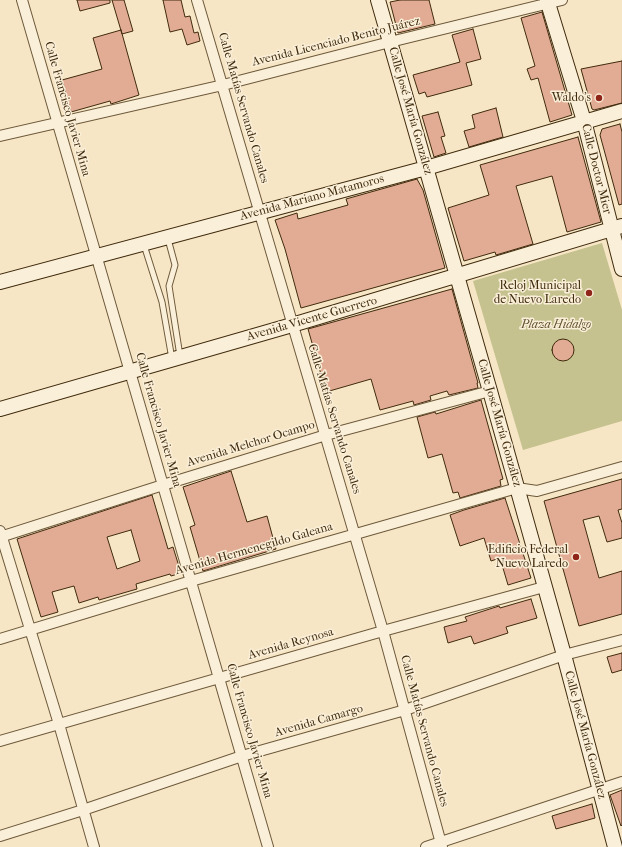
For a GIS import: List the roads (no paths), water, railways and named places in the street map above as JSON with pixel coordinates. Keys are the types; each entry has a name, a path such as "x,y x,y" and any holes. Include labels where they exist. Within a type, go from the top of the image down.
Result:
{"main road":[{"name":"Calle José María González","path":"378,0 490,391 564,656 615,847"},
{"name":"Calle Doctor Mier","path":"552,1 584,121 617,227 622,269"},
{"name":"Avenida Mariano Matamoros","path":"0,282 426,168 622,111"},
{"name":"Avenida Vicente Guerrero","path":"0,409 292,325 617,227"}],"street":[{"name":"Calle Francisco Javier Mina","path":"22,0 268,847"},
{"name":"Calle Matías Servando Canales","path":"197,0 383,631 442,845"},
{"name":"Avenida Licenciado Benito Juárez","path":"0,136 223,85 552,1"},
{"name":"Avenida Melchor Ocampo","path":"1,535 326,435 490,391"},
{"path":"517,488 537,492 622,467"},
{"name":"Avenida Hermenegildo Galeana","path":"0,639 191,581 517,488"},
{"path":"1,535 31,629 94,847"},
{"name":"Avenida Reynosa","path":"0,741 383,631 544,587"},
{"name":"Avenida Camargo","path":"0,836 84,810 242,756 404,710 564,656 622,640"},
{"path":"426,847 442,845 622,782"}],"lane":[{"path":"168,237 175,265 169,286 176,358"},
{"path":"144,244 162,302 176,358"}],"place":[{"name":"Waldo's","path":"599,98"},
{"name":"Reloj Municipal de Nuevo Laredo","path":"589,293"},
{"name":"Edificio Federal Nuevo Laredo","path":"576,557"}],"park label":[{"name":"Plaza Hidalgo","path":"556,325"}]}
